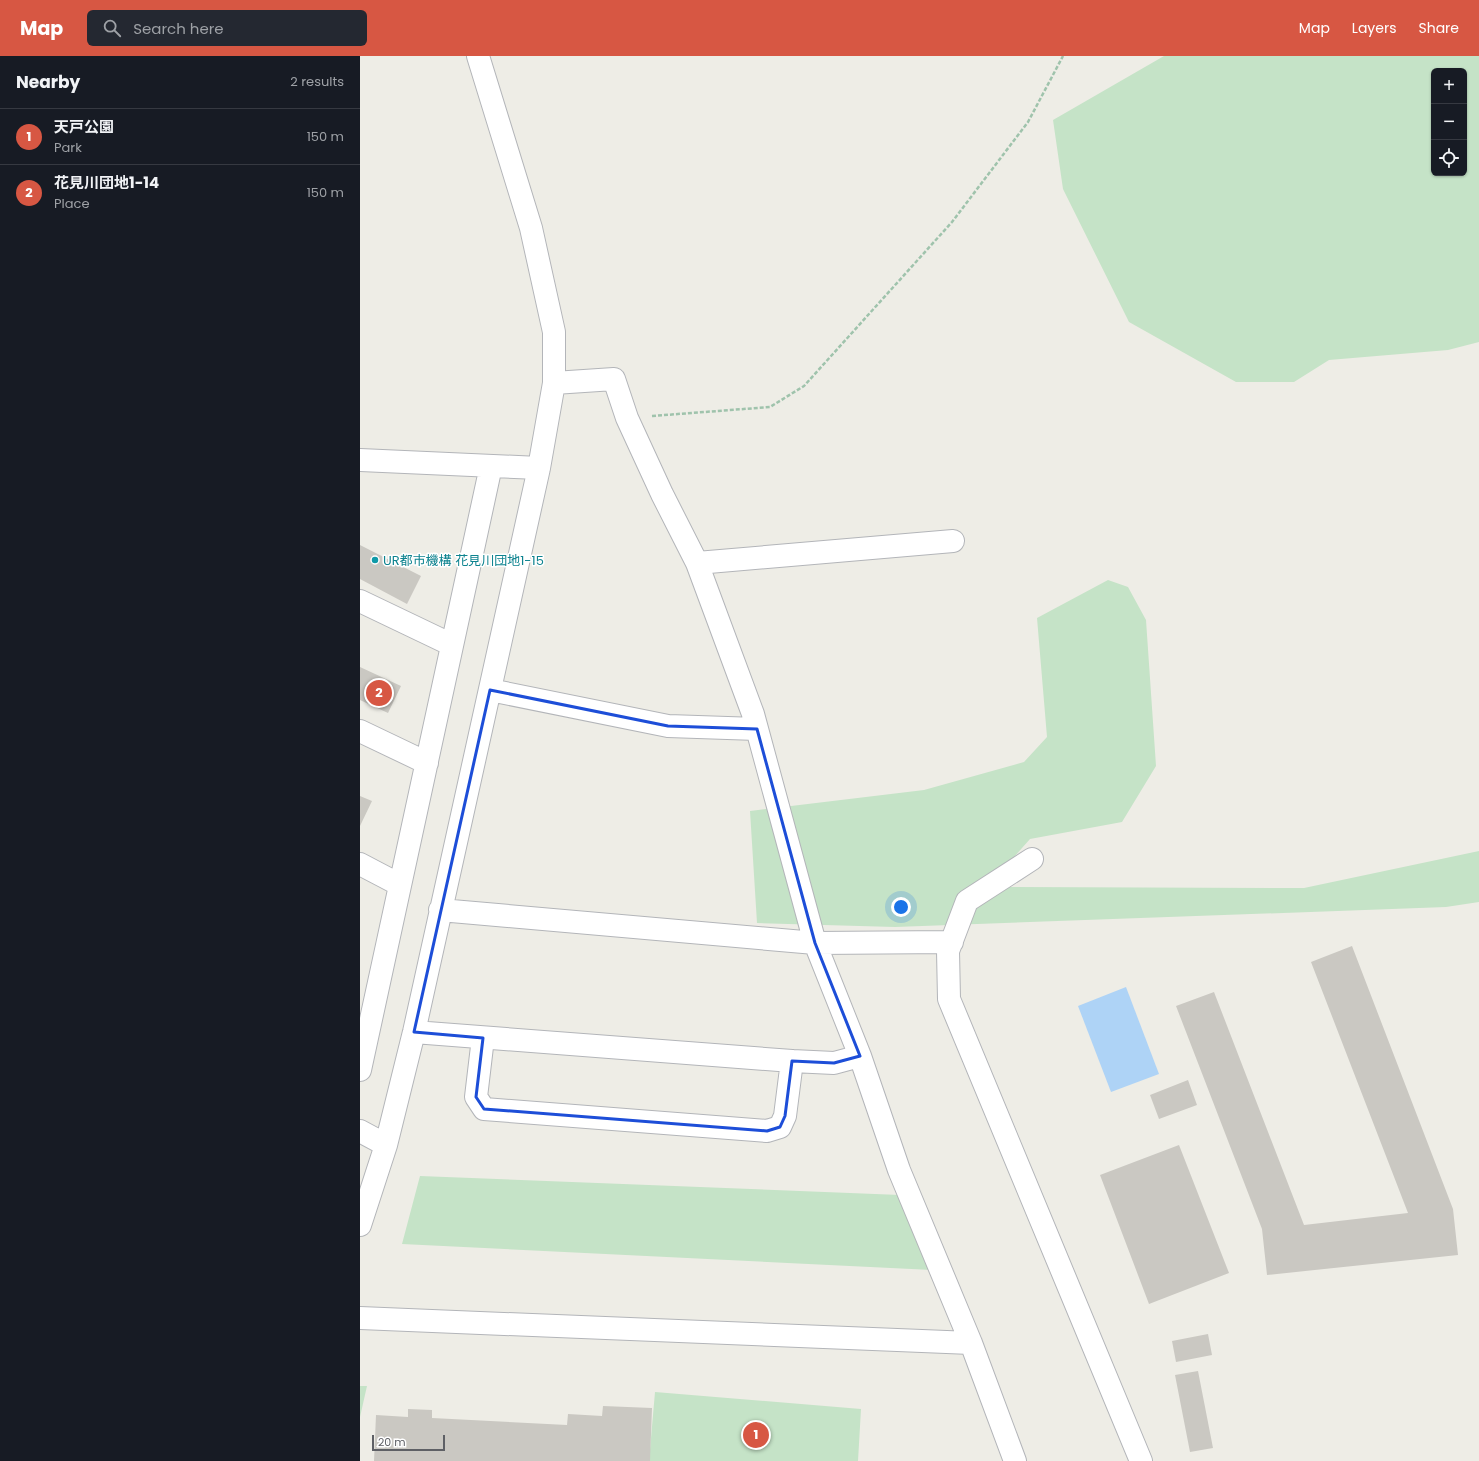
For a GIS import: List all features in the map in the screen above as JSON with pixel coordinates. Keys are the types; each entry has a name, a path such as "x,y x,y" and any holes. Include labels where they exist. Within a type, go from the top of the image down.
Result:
{"street":[{"path":"360,1225 386,1145 414,1032 539,468 554,383 554,332 531,228 478,56"},
{"path":"554,383 614,379 627,418 662,494 697,563 753,714 815,943 860,1056 899,1170 971,1343 1015,1461"},
{"path":"360,460 539,468"},
{"path":"360,1070 368,995 400,885 491,466"},
{"path":"697,563 953,541"},
{"path":"360,601 452,645"},
{"path":"490,690 668,726 757,729"},
{"path":"360,731 426,763"},
{"path":"1032,859 967,901 948,951 949,999 1140,1461"},
{"path":"360,864 400,885"},
{"path":"440,910 815,943 952,942"},
{"path":"414,1032 792,1061 834,1063 860,1056"},
{"path":"482,1038 476,1097 484,1109 767,1131 780,1127 785,1116 792,1061"},
{"path":"360,1132 386,1145"},
{"path":"360,1318 971,1343"}],"path":[{"path":"627,418 770,407 804,386 952,222 1028,122 1063,56"}],"highlighted area":[{"path":"490,690 668,726 757,729 815,943 860,1056 834,1063 792,1061 785,1116 780,1127 767,1131 484,1109 476,1097 483,1038 414,1032"}],"green space":[{"path":"1164,56 1479,56 1479,342 1448,350 1329,360 1294,382 1236,382 1129,322 1063,189 1053,120"},
{"path":"1108,580 1128,587 1146,620 1156,766 1122,822 1030,839 987,887 1304,888 1479,851 1479,902 1446,907 895,927 757,923 750,811 924,790 1024,762 1047,737 1037,618"},
{"path":"420,1176 900,1195 932,1270 402,1244"},
{"path":"360,1386 367,1386 360,1417"},
{"path":"655,1392 861,1409 858,1461 649,1461"}],"water":[{"path":"1126,987 1159,1074 1111,1092 1078,1006"}],"building":[{"name":"UR都市機構 花見川団地1-15","path":"360,545 421,576 407,604 360,579"},
{"path":"360,667 401,686 388,713 360,700"},
{"path":"360,796 372,801 360,826"},
{"path":"1352,946 1453,1209 1458,1255 1267,1275 1262,1229 1176,1006 1214,992 1304,1225 1408,1213 1311,962"},
{"path":"1188,1080 1197,1105 1159,1119 1150,1095"},
{"path":"1179,1145 1229,1273 1149,1304 1100,1175"},
{"path":"1208,1334 1212,1355 1176,1362 1172,1341"},
{"path":"1198,1371 1213,1448 1190,1452 1175,1375"},
{"path":"603,1406 652,1408 650,1461 374,1461 376,1415 408,1417 408,1409 432,1410 432,1418 567,1425 568,1414 602,1416"}],"place":[{"name":"UR都市機構 花見川団地1-15","path":"375,560"},
{"name":"花見川団地1-14","path":"379,693"},
{"name":"天戸公園","path":"756,1435"}]}
